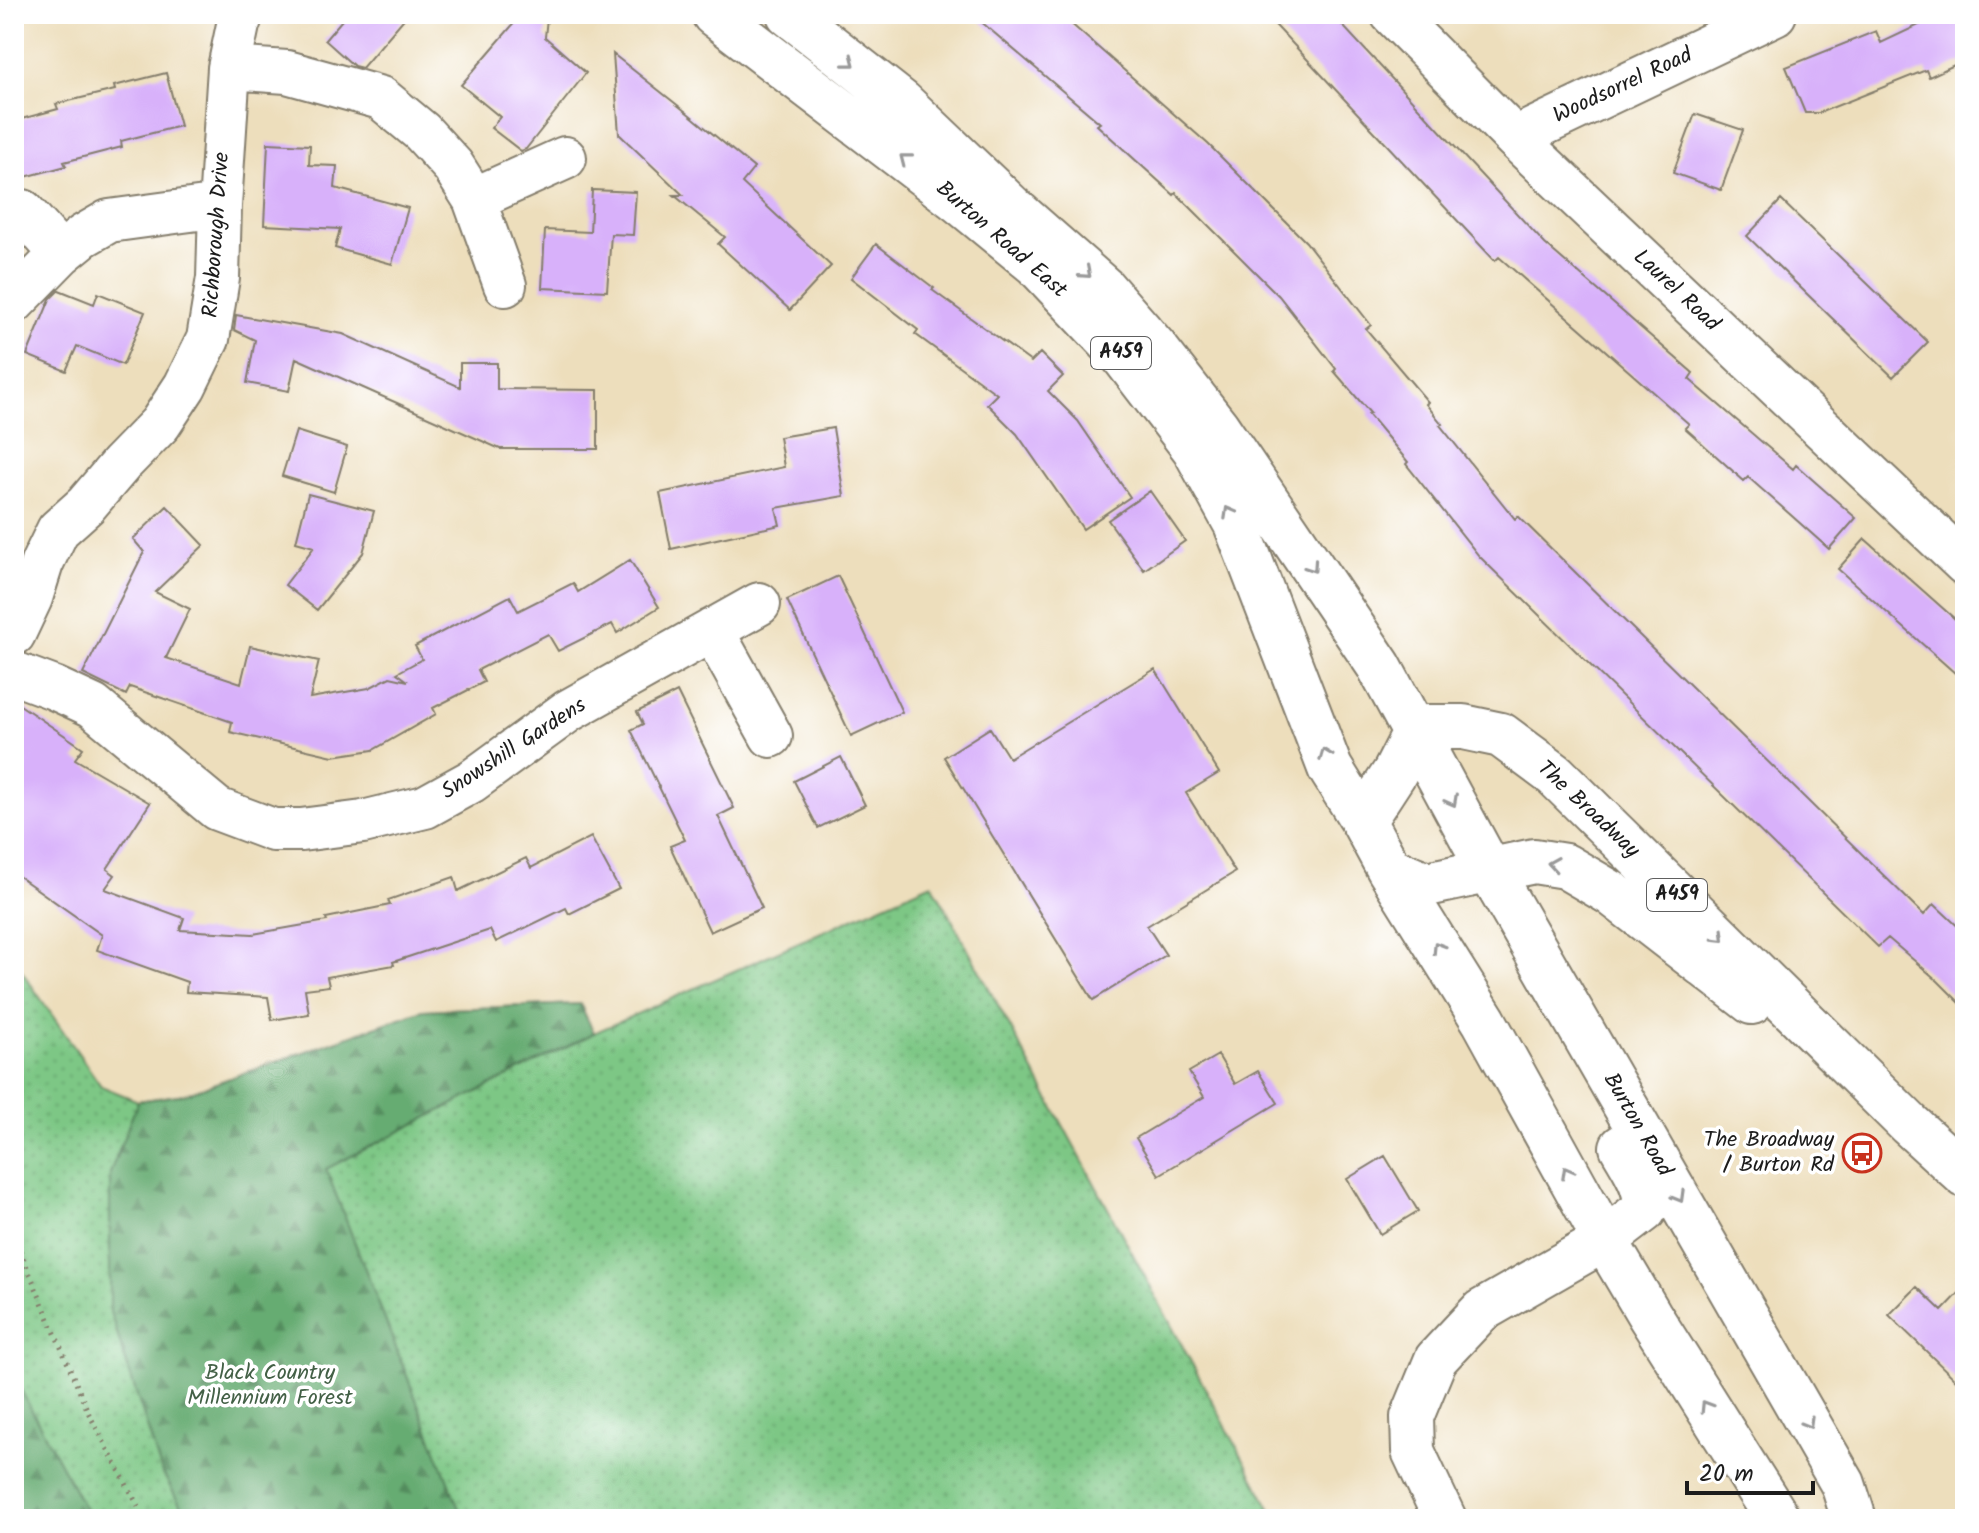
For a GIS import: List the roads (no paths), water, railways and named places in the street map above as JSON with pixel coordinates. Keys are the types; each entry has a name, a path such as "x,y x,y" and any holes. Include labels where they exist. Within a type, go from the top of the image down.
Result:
{"main road":[{"name":"Burton Road East","path":"714,14 959,201 1036,264 1124,357 1194,448 1236,524 1330,768 1389,869"},
{"name":"Burton Road East","path":"789,14 901,102 1011,207 1103,288 1217,427 1379,666 1415,733"},
{"name":"The Broadway","path":"1415,733 1428,727 1463,727 1501,735 1555,775 1909,1124 1965,1175"},
{"path":"1363,821 1395,772 1415,733"},
{"name":"Burton Road","path":"1415,733 1490,871 1843,1484 1854,1519"},
{"name":"The Broadway","path":"1389,869 1427,884 1534,861 1565,866 1611,893 1909,1124"},
{"path":"1389,869 1484,1021 1605,1240 1778,1519"},
{"path":"1554,981 1556,1015 1567,1050 1638,1174 1646,1199 1644,1210 1605,1240"}],"street":[{"name":"Richborough Drive","path":"14,634 58,530 86,505 160,424 185,386 208,339 218,278 229,68 242,14"},
{"name":"Laurel Road","path":"1392,14 1515,138 1965,564"},
{"name":"Woodsorrel Road","path":"1515,138 1775,14"},
{"path":"229,68 287,72 381,98 422,132 453,166 474,199 505,285"},
{"path":"474,199 565,158"},
{"path":"14,302 61,254 109,221 220,206"},
{"path":"23,211 61,254"},
{"name":"Snowshill Gardens","path":"14,673 93,706 217,809 273,830 301,830 363,822 425,807 472,781 568,711 759,604"},
{"path":"712,630 771,736"},
{"path":"1445,1519 1413,1451 1412,1417 1436,1359 1481,1311 1605,1240"}],"place":[{"name":"The Broadway / Burton Rd","path":"1862,1153"}],"park label":[{"name":"Black Country Millennium Forest","path":"270,1386"}]}
